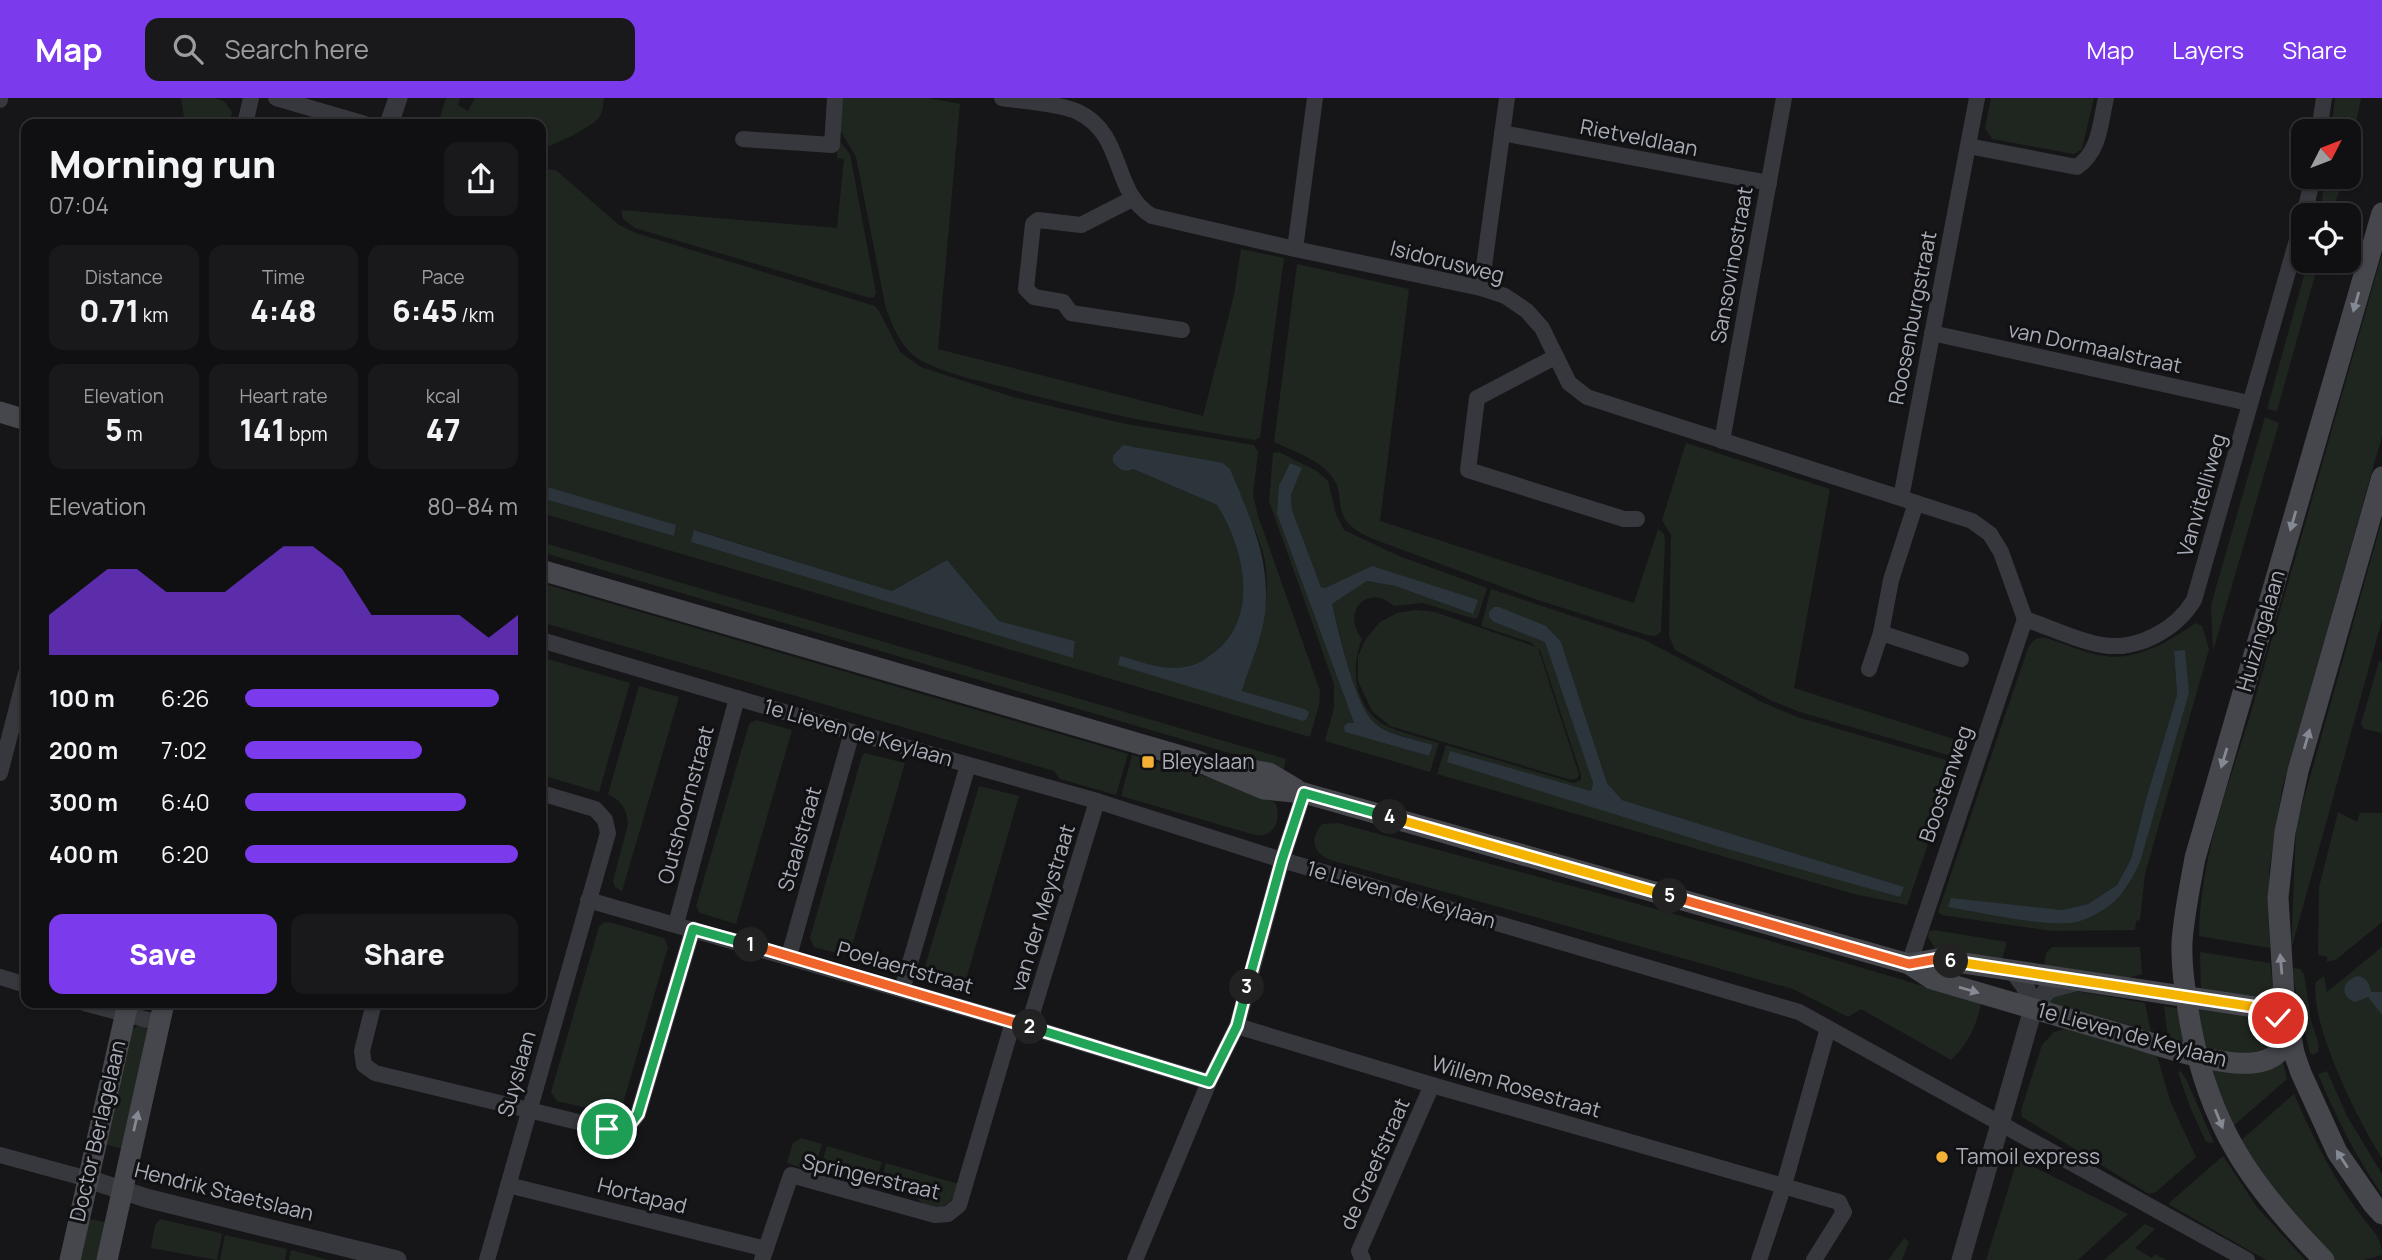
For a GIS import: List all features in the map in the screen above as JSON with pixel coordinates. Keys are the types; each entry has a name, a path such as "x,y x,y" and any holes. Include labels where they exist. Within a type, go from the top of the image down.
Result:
{"main road":[{"name":"Huizingalaan","path":"2324,1260 2259,1187 2226,1137 2196,1055 2186,996 2182,945 2195,858 2382,213"},
{"path":"0,412 21,418"},
{"path":"2382,477 2298,771 2285,832 2278,898 2280,961 2290,1031 2301,1073 2337,1152 2382,1214"},
{"name":"1e Lieven de Keylaan","path":"546,571 1195,760 1269,773 1304,793 1909,964 1931,979 2196,1055 2238,1063 2254,1063 2279,1053 2287,1044 2290,1031 2278,1018 2262,1008 1937,959 1909,964"},
{"name":"Doctor Berlagelaan","path":"70,1260 126,1008"},
{"name":"Doctor Berlagelaan","path":"107,1260 120,1190 161,1013"}],"street":[{"path":"247,119 251,98"},
{"path":"276,98 348,119"},
{"path":"391,119 398,98"},
{"path":"743,139 832,145 835,98"},
{"path":"1005,98 1076,111 1094,122 1110,142 1132,199 1081,225 1038,220 1033,224 1026,289 1034,297 1063,302 1071,313 1182,330"},
{"path":"1295,249 1315,98"},
{"path":"1482,288 1507,98"},
{"name":"Sansovinostraat","path":"1722,440 1784,98"},
{"name":"Roosenburgstraat","path":"1869,669 1881,633 1908,501 1932,333 1976,98"},
{"path":"1968,146 2077,167 2095,150 2106,98"},
{"path":"2321,119 2324,98"},
{"name":"Rietveldlaan","path":"1502,133 1769,183"},
{"name":"Isidorusweg","path":"1132,199 1152,216 1482,288 1505,296 1527,311 1542,328 1569,383 1587,397 1972,521 1990,534 2001,552 2025,619"},
{"name":"Vanvitelliweg","path":"2025,619 2101,645 2120,646 2142,641 2168,629 2187,612 2194,600 2291,261"},
{"name":"van Dormaalstraat","path":"1932,333 2249,403"},
{"path":"1555,357 1477,398 1468,470 1624,519 1637,519"},
{"name":"Boostenweg","path":"1909,964 2025,619"},
{"path":"1881,633 1961,659"},
{"name":"1e Lieven de Keylaan","path":"546,641 1799,1012 2247,1260"},
{"path":"0,773 21,692"},
{"name":"Outshoornstraat","path":"676,924 737,698"},
{"name":"Staalstraat","path":"789,956 852,732"},
{"path":"902,989 968,765"},
{"path":"1135,1260 1209,1082 1237,1026 1282,860 1304,793"},
{"name":"Suyslaan","path":"487,1260 608,833 605,820 595,809 546,794"},
{"name":"van der Meystraat","path":"1021,1024 1097,802"},
{"name":"Poelaertstraat","path":"588,900 902,989 1209,1082"},
{"path":"373,1008 362,1051 364,1065 375,1073 607,1129 627,1128 638,1114 693,929"},
{"path":"2013,970 2025,986 2033,1009"},
{"path":"0,977 21,983"},
{"path":"1961,1260 2033,1009 2048,989 2078,981"},
{"path":"126,1008 161,1013"},
{"name":"Springerstraat","path":"764,1254 791,1175 935,1215 948,1214 959,1205 1021,1024"},
{"name":"Willem Rosestraat","path":"1237,1026 1839,1202 1844,1212 1814,1260"},
{"path":"1759,1260 1784,1185 1828,1028"},
{"name":"de Greefstraat","path":"1363,1260 1359,1251 1432,1085"},
{"name":"Hendrik Staetslaan","path":"0,1155 120,1190 397,1260"},
{"name":"Hortapad","path":"508,1185 764,1254"}],"shaded area":[{"path":"181,98 215,98 224,101 232,112 230,119 184,119"},
{"path":"446,98 460,98 458,105 468,111 475,98 604,98 602,112 597,120 546,147 546,119 439,119"},
{"path":"842,98 928,98 960,104 938,349 1203,416 1234,295 1241,249 1284,258 1260,437 1255,440 1223,435 1065,403 951,373 931,366 915,356 900,338 886,309 856,157 839,128"},
{"path":"1991,98 2094,98 2082,149 2074,154 1992,139 1985,128"},
{"path":"2335,98 2361,98 2357,119 2332,119"},
{"path":"838,139 850,154 876,293 874,297 635,228 623,219 621,210 837,228 844,159 837,158"},
{"path":"546,169 557,171 619,225 636,233 875,306 900,352 921,367 1013,397 1126,424 1254,445 1258,452 1253,495 1258,516 1320,691 1310,737 546,514 546,499 674,536 676,526 546,487","holes":["1133,446 1241,495 1264,557 1267,591 1262,625 1242,691 1305,709 1119,665 1120,656 1172,668 1201,661 1217,650 1230,635 1239,618 1243,599 1240,559 1234,539 1217,505 1133,469","695,530 892,591 947,560 999,621 1075,641 1073,657 691,542"]},
{"path":"2323,189 2340,189 2335,203 2322,203"},
{"path":"2382,254 2382,436 2282,789 2269,871 2270,948 2199,936 2205,873 2220,810 2258,688"},
{"path":"1297,264 1409,289 1380,521 1634,603 1658,529 1664,534 1665,541 1661,632 1655,636 1647,635 1535,599 1373,539 1357,531 1348,522 1343,514 1335,481 1327,471 1309,458 1274,442"},
{"path":"2305,273 2316,273 2277,411 2267,409"},
{"path":"2265,417 2279,423 2213,651 2211,605"},
{"path":"1686,443 1830,489 1794,688 1963,742 1958,758 1800,712 1772,701 1675,650 1669,636 1671,535 1662,520"},
{"path":"1123,445 1223,463 1230,469 1257,539 1265,574 1265,613 1242,691 1305,709 1309,712 1307,719 1303,721 1118,665 1120,656 1171,668 1189,666 1201,661 1217,650 1230,635 1239,618 1243,599 1240,559 1217,505 1133,469 1127,471 1120,468 1113,462 1113,456"},
{"path":"1279,452 1317,471 1328,481 1336,514 1344,530 1399,556 1487,588 1475,619 1423,603 1394,606 1375,598 1360,603 1356,610 1356,629 1362,639 1356,677 1363,702 1369,712 1391,728 1439,743 1430,772 1325,741 1334,708 1334,684 1269,501 1273,453","holes":["1302,468 1291,495 1292,510 1321,587 1325,588 1372,566 1473,614 1395,586 1367,581 1332,604 1355,687 1369,716 1377,725 1389,731 1433,745 1429,756 1345,732 1354,723 1277,514"]},
{"path":"1290,463 1302,468 1291,495 1292,510 1321,587 1325,588 1372,566 1478,600 1473,614 1395,586 1367,581 1332,604 1349,669 1369,716 1389,732 1433,745 1429,756 1345,732 1344,726 1354,723 1277,514 1279,486"},
{"path":"546,486 676,525 674,536 546,499"},
{"path":"2382,520 2382,620 2291,950 2296,827"},
{"path":"694,530 892,591 947,560 999,621 1075,641 1073,658 691,542"},
{"path":"546,543 1286,759 1284,769 546,553"},
{"path":"546,584 1128,754 1116,795 1060,779 1054,771 546,623"},
{"path":"1491,589 1645,640 1762,702 1797,717 1956,763 1907,905 1854,894 1437,774 1446,745 1574,783 1581,780 1538,648 1579,774 1578,778 1571,780 1390,726 1372,711 1358,681 1358,656 1365,640 1380,622 1397,613 1416,610 1435,612 1536,647 1532,643 1481,626","holes":["1494,622 1561,642 1607,783 1622,800 1903,887 1900,896 1450,752 1591,791 1593,783 1545,641"]},
{"path":"1494,607 1546,626 1561,642 1607,783 1622,800 1904,887 1900,897 1720,847 1447,762 1450,751 1591,791 1593,783 1545,642 1494,622 1489,617 1489,612"},
{"path":"2196,623 2202,626 2209,649 2145,874 2140,920 2136,921 2135,930 2052,931 1942,915 1938,912 2028,648 2032,643 2046,638 2092,654 2125,656 2162,644","holes":["2174,652 2189,693 2128,886 2113,903 2097,914 1948,907 1951,899 2062,910 2088,904 2117,885 2131,859 2177,695"]},
{"path":"2185,650 2189,693 2140,862 2118,898 2091,917 2064,923 2031,921 1948,907 1951,898 2062,910 2088,904 2117,885 2131,859 2177,695 2174,651"},
{"path":"546,658 630,683 599,792 546,776"},
{"path":"2379,661 2382,662 2382,733 2364,729 2361,724"},
{"path":"639,686 679,697 622,891 615,887 613,881 628,824 622,806 608,794"},
{"path":"756,720 792,730 736,924 700,913 696,906 749,724"},
{"path":"865,753 905,763 849,956 814,947 810,938"},
{"path":"1132,755 1259,792 1276,804 1277,822 1267,834 1255,835 1121,796"},
{"path":"979,786 1019,796 963,990 927,979 923,973"},
{"path":"2338,812 2357,822 2360,813 2382,813 2382,922 2337,959 2327,962 2327,957 2318,955 2319,887"},
{"path":"1338,823 1821,956 1981,1004 1979,1012 1967,1041 1951,1060 1861,1009 1848,1017 1793,989 1330,860 1316,849 1316,835 1322,824"},
{"path":"609,922 664,938 668,947 622,1107 612,1114 557,1101 551,1092 599,927"},
{"path":"1929,931 2007,942 2002,960 1935,948 1928,937"},
{"path":"2052,947 2140,947 2142,974 2125,979 2044,966 2046,953"},
{"path":"2382,947 2382,992 2371,992 2368,997 2382,1015 2382,1158 2349,1098 2328,1046 2320,1022 2316,982 2324,976 2327,992"},
{"path":"2200,952 2270,963 2275,1005 2201,991"},
{"path":"2292,969 2304,974 2311,1020 2319,1045 2318,1052 2313,1055 2310,1053 2298,1006"},
{"path":"2358,976 2367,981 2371,992 2382,992 2382,1015 2368,997 2355,1002 2346,996 2346,984"},
{"path":"2070,990 2145,1003 2151,1032 2049,1004 2047,996"},
{"path":"2164,1006 2181,1009 2188,1043 2168,1038"},
{"path":"2199,1008 2236,1010 2258,1015 2267,1021 2273,1030 2276,1043 2254,1056 2207,1050 2198,1026"},
{"path":"137,1026 148,1030 122,1149 105,1144 132,1030"},
{"path":"2065,1029 2156,1053 2171,1103 2196,1157 2156,1192 2149,1194 2022,1117 2021,1110 2042,1045 2054,1032"},
{"path":"2283,1063 2287,1079 2232,1127 2208,1068"},
{"path":"2181,1071 2214,1143 2206,1142 2190,1107 2178,1072"},
{"path":"2327,1071 2347,1116 2382,1174 2382,1194 2355,1151 2325,1090 2318,1074"},
{"path":"2294,1094 2333,1174 2379,1239 2382,1255 2364,1260 2333,1260 2309,1235 2239,1142"},
{"path":"801,1138 822,1144 814,1172 787,1163 793,1143"},
{"path":"827,1146 882,1162 875,1184 835,1172 826,1175 819,1173"},
{"path":"2223,1156 2257,1207 2305,1260 2266,1260 2168,1204"},
{"path":"2020,1161 2128,1214 2078,1260 1986,1260 2016,1164"},
{"path":"886,1163 959,1184 946,1205 935,1208 909,1193 880,1185"},
{"path":"88,1219 105,1222 98,1260 80,1260"},
{"path":"160,1219 222,1234 217,1260 151,1248 155,1225"},
{"path":"2145,1224 2155,1229 2135,1248 2152,1258 2155,1254 2166,1260 2104,1260"},
{"path":"225,1235 287,1249 285,1260 220,1260"},
{"path":"1904,1238 1909,1242 1902,1260 1888,1260"},
{"path":"291,1250 329,1260 289,1260"}],"place":[{"name":"Bleyslaan","path":"1148,762"},
{"name":"Tamoil express","path":"1942,1157"}],"route":[{"path":"607,1129 627,1128 638,1114 693,929 1209,1082 1237,1026 1282,860 1304,793 1909,964 1937,959 2013,970 2262,1008 2278,1018"}]}
